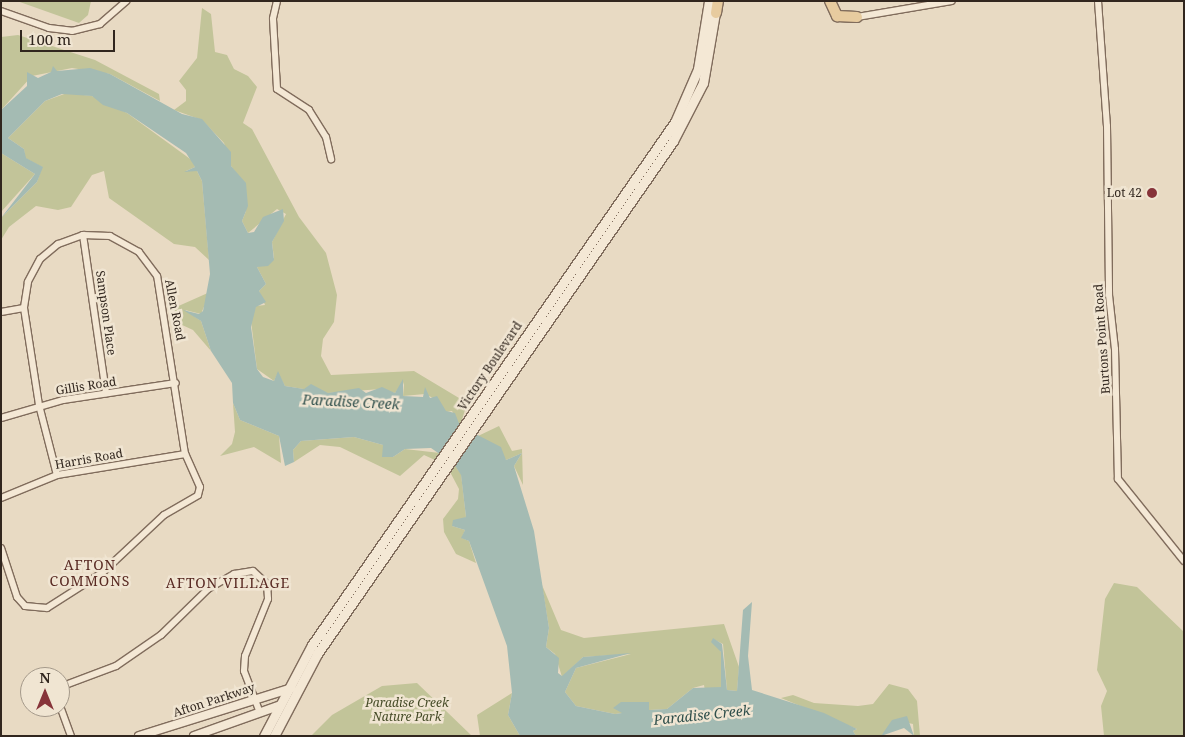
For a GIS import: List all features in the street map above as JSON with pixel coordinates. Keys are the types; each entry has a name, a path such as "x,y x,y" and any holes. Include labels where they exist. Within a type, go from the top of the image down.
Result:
{"main road":[{"name":"Victory Boulevard","path":"694,93 706,42 709,1"},
{"path":"716,13 717,1"},
{"path":"830,1 837,16 857,17"},
{"path":"837,1 841,11 857,17"},
{"name":"Victory Boulevard","path":"264,736 287,688 474,420 694,93 712,47 716,13"},
{"name":"Victory Boulevard","path":"274,736 297,688 437,473"}],"street":[{"path":"1,11 49,28 72,31 100,24 126,1"},
{"path":"277,1 273,19 278,89 309,110 326,137 331,159"},
{"path":"857,17 952,1"},
{"name":"Burtons Point Road","path":"1098,1 1107,126 1108,289 1116,359 1118,479 1184,561"},
{"name":"Allen Road","path":"1,548 17,597 25,606 47,608 102,573 164,515 198,495 200,487 185,454 163,298 152,267 123,241 83,235 58,244 40,259 28,282 24,308 38,405 57,475"},
{"name":"Sampson Place","path":"83,235 106,393"},
{"path":"1,312 24,308"},
{"name":"Gillis Road","path":"1,418 38,405 176,383"},
{"name":"Harris Road","path":"1,498 57,475 185,454"},
{"path":"70,684 116,666 138,652 208,589 242,570 261,575 268,590 244,664 253,699 260,713"},
{"name":"Afton Parkway","path":"139,736 287,688 297,688"},
{"path":"194,736 277,707 290,700"},
{"path":"64,717 71,736"}],"green space":[{"path":"17,1 91,1 88,15 79,23"},
{"path":"202,8 211,14 215,52 227,55 234,69 248,76 257,87 243,123 252,129 299,217 326,253 337,295 334,322 323,339 321,356 331,375 414,371 459,398 465,410 460,426 452,411 446,412 435,399 425,394 403,396 403,382 395,393 381,389 328,393 285,386 278,373 274,381 257,369 251,321 256,306 265,305 259,291 266,284 257,267 274,258 272,242 286,214 277,209 248,233 242,221 246,211 242,181 231,166 224,143 202,120 174,110 186,101 186,90 179,81 197,58"},
{"path":"18,35 95,60 159,94 160,101 110,74 72,68 32,76 1,110 1,37"},
{"path":"67,93 92,96 127,113 193,161 195,167 186,171 197,171 202,181 209,260 195,247 174,244 109,198 104,171 92,175 71,207 58,210 36,206 9,227 1,240 1,218 37,182 42,167 25,158 24,149 8,138 45,101"},
{"path":"1,153 35,174 1,212"},
{"path":"210,292 201,314 185,310 201,321 211,351 193,330 180,324 174,308"},
{"path":"233,403 240,420 279,436 281,463 254,447 220,456 232,444 235,432"},
{"path":"499,426 512,451 522,449 523,485 514,466 522,453 506,460 478,436"},
{"path":"354,437 383,445 393,457 405,449 440,453 435,460 424,455 400,476 340,447 320,445 294,462 293,450 301,441"},
{"path":"454,464 461,474 466,517 452,526 465,530 462,538 469,541 476,563 456,554 444,532 443,519 458,499 459,489 449,470"},
{"path":"1114,583 1137,587 1184,632 1184,736 1104,736 1101,706 1107,691 1097,670 1105,599"},
{"path":"542,585 561,630 584,638 724,624 739,667 737,691 727,690 723,644 713,639 721,652 721,687 705,691 704,685 693,688 667,709 649,710 649,702 621,702 622,713 615,714 576,706 565,692 576,668 631,654 583,657 562,677 555,654 546,647 549,628"},
{"name":"Paradise Creek Nature Park","path":"417,683 472,736 311,736 332,715 382,686"},
{"path":"889,684 908,689 917,701 920,736 914,736 913,724 895,720 881,736 856,736 853,731 857,729 781,698 793,695 814,703 858,706 873,704"},
{"path":"512,693 508,715 520,736 480,736 477,715"}],"water":[{"name":"Paradise Creek","path":"53,66 57,71 90,68 110,74 182,114 202,119 231,152 231,166 246,183 248,206 242,221 248,233 254,232 263,217 283,209 284,221 272,242 274,260 268,266 257,267 266,284 259,291 266,302 256,307 251,327 257,369 263,377 274,381 278,371 285,386 304,389 311,384 328,393 359,388 366,393 382,387 395,393 403,379 403,396 423,397 425,387 430,398 437,396 446,411 455,413 460,426 501,447 506,460 522,453 514,466 534,531 549,628 546,647 559,658 558,673 562,676 583,657 631,653 576,668 565,692 576,706 615,714 622,713 613,708 621,702 649,702 649,710 667,709 693,688 721,687 721,652 711,642 713,638 722,644 727,690 737,691 743,610 752,602 748,656 752,690 824,713 857,729 853,731 856,736 520,736 508,715 512,693 507,646 469,541 461,538 465,530 452,526 453,520 466,517 461,475 454,464 431,448 405,449 393,457 382,457 383,445 354,437 301,441 293,450 294,462 285,466 279,436 240,420 233,403 232,383 211,351 201,321 183,310 199,314 203,311 210,274 202,181 197,171 184,172 195,167 186,153 127,113 103,105 92,96 62,94 45,101 8,138 24,149 26,158 43,167 37,182 1,218 35,174 1,153 1,110 27,86 27,72 38,78 51,72"},
{"path":"907,716 914,736 904,728 881,736 892,720"}],"place":[{"name":"Lot 42","path":"1152,193"}],"district":[{"name":"AFTON COMMONS","path":"90,574"},
{"name":"AFTON VILLAGE","path":"228,583"}]}
